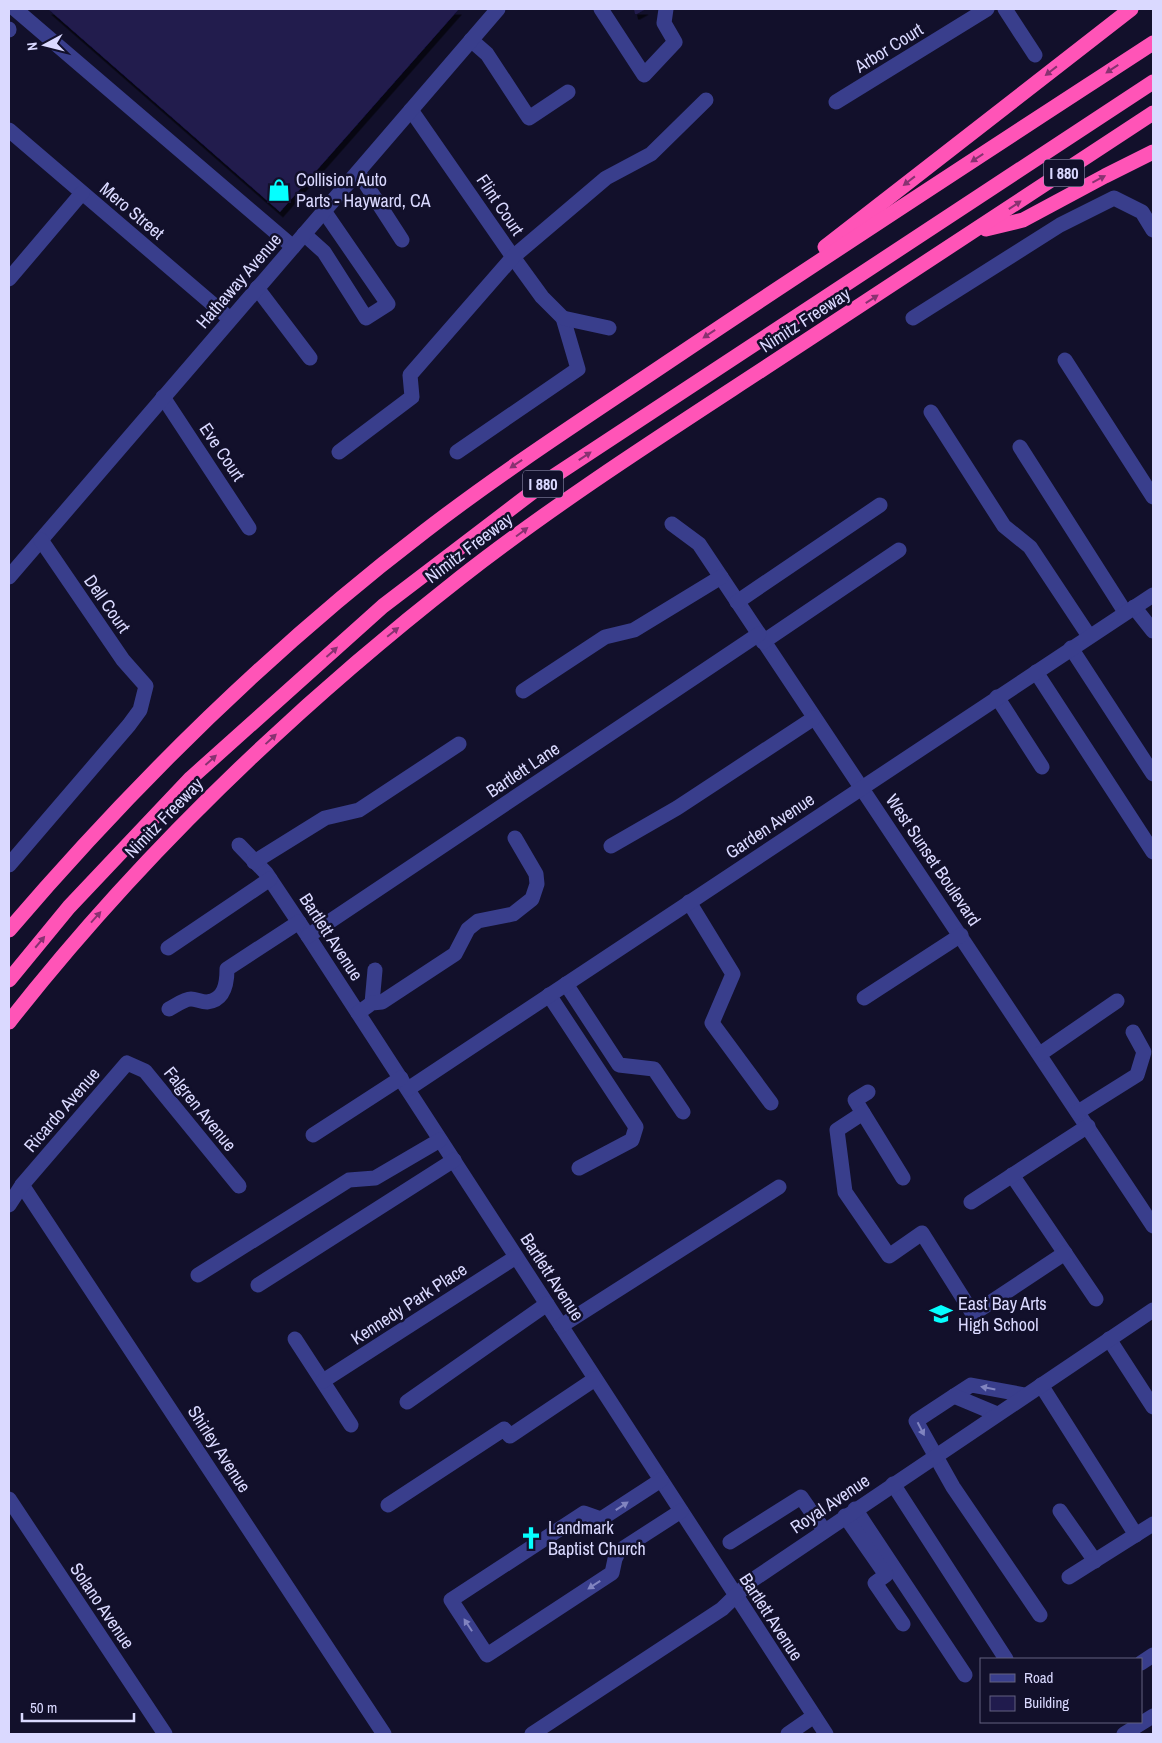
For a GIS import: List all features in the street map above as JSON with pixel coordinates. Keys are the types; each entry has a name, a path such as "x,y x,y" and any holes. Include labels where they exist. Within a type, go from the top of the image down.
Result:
{"highway":[{"path":"738,315 1131,9"},
{"name":"I 880","path":"9,930 117,809 193,733 341,598 426,530 504,473 738,315 1153,43"},
{"name":"I 880","path":"9,980 69,906 191,778 383,606 551,478 1153,82"},
{"name":"Nimitz Freeway","path":"9,1022 92,921 160,847 229,777 376,645 538,520 625,459 1153,113"},
{"path":"974,232 1023,220 1153,152"}],"street":[{"path":"15,9 293,247"},
{"name":"Hathaway Avenue","path":"9,578 498,9"},
{"path":"601,9 644,75 675,42 665,16"},
{"name":"Arbor Court","path":"836,102 987,9"},
{"path":"1005,9 1035,55"},
{"path":"471,40 487,54 530,118 568,92"},
{"path":"339,452 412,397 410,375 513,257 606,178 651,154 706,100"},
{"name":"Flint Court","path":"412,110 542,297 563,318"},
{"name":"Mero Street","path":"9,130 230,319"},
{"path":"358,172 402,240"},
{"path":"9,278 82,193"},
{"path":"913,318 1060,225 1114,198 1142,212 1153,230"},
{"path":"304,234 324,252 366,318 388,304 324,210"},
{"path":"257,288 310,358"},
{"path":"457,452 578,369 563,318 609,328"},
{"path":"1065,360 1153,497"},
{"name":"Eve Court","path":"163,397 250,528"},
{"path":"931,412 1004,526 1030,547 1089,636"},
{"path":"1020,447 1129,610 1153,631"},
{"path":"737,602 880,505"},
{"name":"West Sunset Boulevard","path":"672,524 699,544 1153,1226"},
{"name":"Dell Court","path":"9,865 129,725 140,710 146,686 123,660 41,540"},
{"name":"Bartlett Lane","path":"308,936 761,638 899,550"},
{"path":"523,691 604,637 634,630 721,577"},
{"name":"Garden Avenue","path":"313,1135 404,1084 549,995 1153,595"},
{"path":"1071,648 1153,774"},
{"path":"1036,672 1153,852"},
{"path":"997,697 1042,767"},
{"path":"611,846 677,808 814,718"},
{"path":"254,862 325,818 359,810 459,744"},
{"path":"358,1013 372,1003 382,1002 456,954 468,929 478,921 513,914 532,899 537,884 536,874 515,838"},
{"name":"Bartlett Avenue","path":"239,845 270,879 299,922 826,1734"},
{"path":"168,948 270,879"},
{"path":"689,902 733,974 712,1022 771,1103"},
{"path":"169,1009 190,998 207,1002 216,998 224,992 227,984 226,969 299,922"},
{"path":"864,998 961,935"},
{"path":"372,1003 375,970"},
{"path":"566,984 619,1065 654,1069 684,1112"},
{"path":"549,995 636,1127 632,1140 579,1168"},
{"path":"1040,1054 1117,1001"},
{"path":"1078,1112 1137,1075 1144,1052 1133,1032"},
{"name":"Ricardo Avenue","path":"9,1205 22,1185 127,1063"},
{"name":"Falgren Avenue","path":"127,1063 145,1071 239,1186"},
{"path":"868,1092 855,1100 903,1178"},
{"path":"863,1113 837,1130 845,1192 889,1256 922,1233 973,1314 1065,1253"},
{"path":"971,1202 1088,1126"},
{"path":"198,1275 349,1180 375,1178 440,1140"},
{"path":"258,1285 454,1160"},
{"path":"1012,1175 1096,1299"},
{"name":"Shirley Avenue","path":"22,1185 384,1734"},
{"path":"561,1326 779,1187"},
{"name":"Kennedy Park Place","path":"322,1382 516,1257"},
{"path":"407,1402 547,1304"},
{"name":"Royal Avenue","path":"532,1734 722,1609 751,1581 824,1530 1153,1310"},
{"path":"295,1339 351,1425"},
{"path":"1109,1339 1153,1407"},
{"path":"388,1505 504,1429 510,1436 595,1379"},
{"path":"1026,1395 971,1385 916,1420 934,1457 1040,1615"},
{"path":"1041,1385 1136,1535"},
{"path":"954,1396 997,1414"},
{"path":"661,1480 601,1519 584,1513 452,1600 487,1655 612,1573 614,1559 619,1551 681,1511"},
{"path":"892,1484 1005,1658"},
{"path":"730,1542 802,1497 824,1530"},
{"name":"Solano Avenue","path":"9,1498 165,1734"},
{"path":"1060,1511 1095,1561"},
{"path":"850,1513 886,1575 875,1583 903,1624"},
{"path":"850,1513 965,1675"},
{"path":"1069,1577 1153,1524"},
{"path":"1142,1662 1153,1655"},
{"path":"788,1734 814,1716"},
{"path":"1142,1723 1153,1716"},
{"path":"1124,1734 1142,1723"}],"building":[{"path":"48,9 459,9 280,212"},
{"path":"634,9 646,9 635,14"}],"place":[{"name":"Collision Auto Parts - Hayward, CA","path":"279,190"},
{"name":"East Bay Arts High School","path":"941,1314"},
{"name":"Landmark Baptist Church","path":"531,1538"}]}
